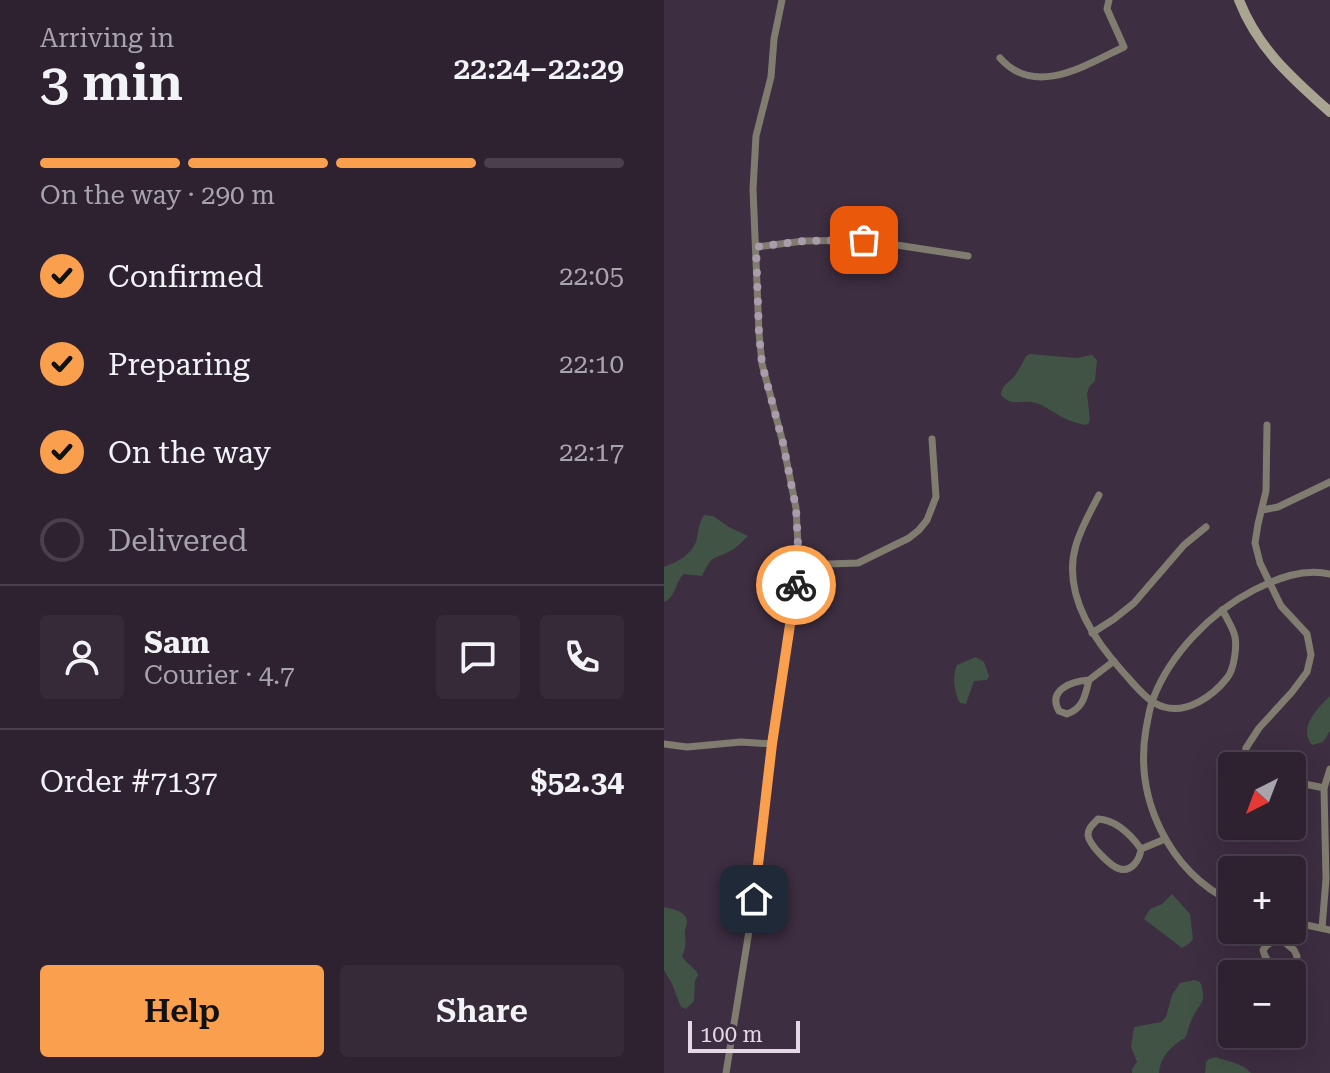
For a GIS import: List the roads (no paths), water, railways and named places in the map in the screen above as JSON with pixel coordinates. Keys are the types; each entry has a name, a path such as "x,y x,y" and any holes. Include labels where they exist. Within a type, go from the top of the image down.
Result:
{"main road":[{"path":"1239,0 1268,52 1330,112"}],"street":[{"path":"726,1073 754,899 772,744 799,565 796,508 762,364 753,189 756,136 771,77 774,39 782,0"},
{"path":"1000,58 1008,66 1034,78 1073,70 1124,47 1107,9 1109,0"},
{"path":"756,247 804,241 864,240 968,256"},
{"path":"1246,752 1259,728 1307,672 1311,655 1307,634 1281,606 1260,563 1255,543 1266,491 1267,425"},
{"path":"799,565 858,563 919,530 927,520 936,497 932,439"},
{"path":"1262,510 1278,507 1330,482"},
{"path":"1099,495 1078,537 1073,558 1075,593 1092,633 1152,701 1167,709 1184,709 1229,677 1234,664 1235,637 1222,610"},
{"path":"1092,633 1134,603 1184,545 1206,527"},
{"path":"1218,894 1175,856 1149,799 1143,759 1152,701 1183,649 1222,610 1271,582 1303,572 1330,574"},
{"path":"1089,680 1080,706 1070,713 1059,711 1056,701 1062,689 1072,682 1089,680 1114,661"},
{"path":"664,744 687,747 741,742 772,744"},
{"path":"1306,925 1326,929 1324,788 1330,769"},
{"path":"1306,784 1324,788"},
{"path":"1098,819 1115,823 1141,849 1136,863 1119,869 1105,859 1090,841 1090,827 1098,819"},
{"path":"1141,849 1165,839"},
{"path":"1283,941 1297,956 1292,968 1271,964 1264,956 1263,950 1271,942 1283,941"}]}
